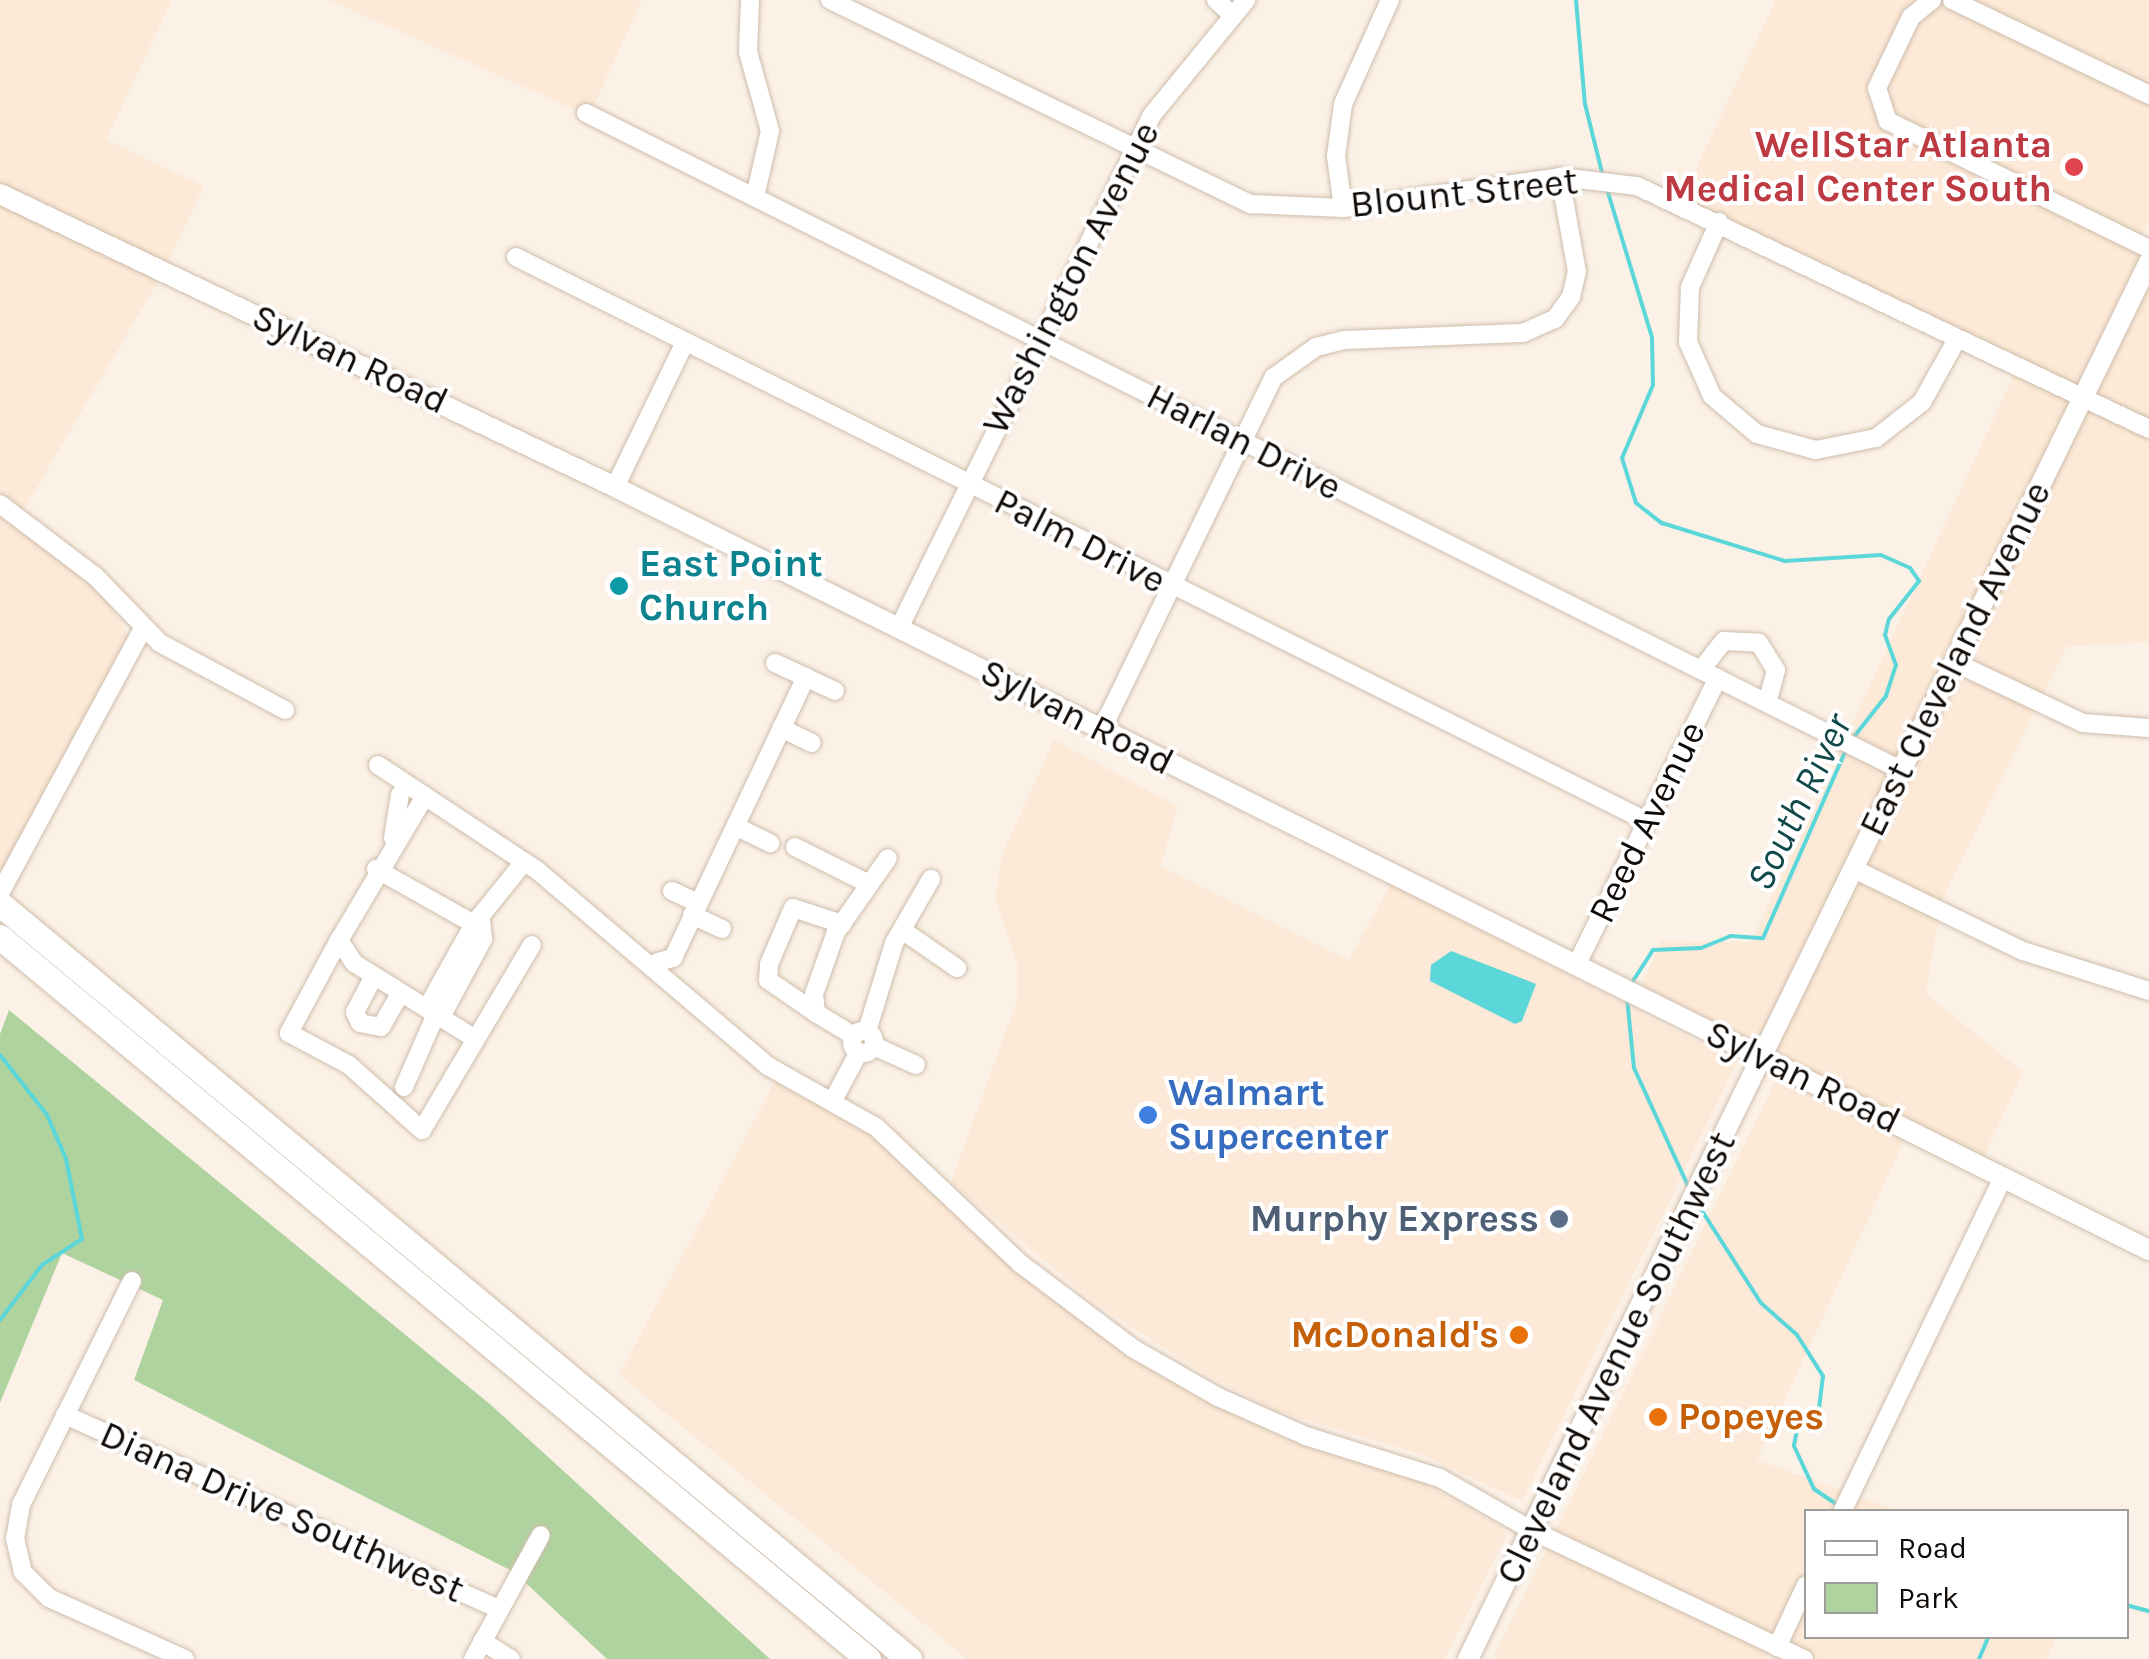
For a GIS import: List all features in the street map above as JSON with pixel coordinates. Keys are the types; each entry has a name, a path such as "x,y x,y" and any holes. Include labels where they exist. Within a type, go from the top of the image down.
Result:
{"highway":[{"path":"0,904 297,1157 909,1659"},
{"path":"0,937 868,1659"},
{"path":"788,1556 929,1659"}],"main road":[{"name":"Sylvan Road","path":"0,194 615,487 2149,1250"},
{"name":"East Cleveland Avenue","path":"1763,1056 2149,262"},
{"name":"Cleveland Avenue Southwest","path":"1468,1659 1763,1056"}],"street":[{"path":"750,0 748,52 770,131 755,197"},
{"name":"Blount Street","path":"830,0 1132,152 1250,204 1343,208 1560,177 1637,186 1719,222 1956,341 2149,429"},
{"path":"1216,0 1232,15"},
{"name":"Washington Avenue","path":"898,628 1037,338 1132,152 1174,82 1246,0"},
{"path":"1343,208 1336,156 1343,104 1390,0"},
{"path":"1932,0 1911,17 1878,88 1888,121 2149,249"},
{"path":"1952,0 2149,95"},
{"name":"Harlan Drive","path":"586,113 1901,770"},
{"path":"1102,729 1274,378 1316,346 1522,332 1555,318 1571,298 1577,272 1560,177"},
{"path":"1719,222 1690,286 1688,342 1712,396 1757,434 1816,450 1876,438 1922,402 1956,341"},
{"name":"Palm Drive","path":"516,257 1646,821"},
{"path":"615,487 685,342"},
{"path":"0,504 95,576 142,630 285,710"},
{"path":"0,893 142,630"},
{"path":"1710,674 1724,641 1759,642 1776,670 1767,703"},
{"path":"1954,662 2083,723 2149,728"},
{"path":"775,663 835,691"},
{"name":"Reed Avenue","path":"1576,966 1646,821 1710,674"},
{"path":"655,964 665,948 675,947 695,909 806,676"},
{"path":"781,728 812,743"},
{"path":"378,765 524,862 655,964 768,1066 876,1126 1021,1264 1134,1349 1218,1398 1306,1436 1440,1478 1531,1530 1804,1659"},
{"path":"392,843 400,795"},
{"path":"425,796 376,869 289,1033 349,1065 419,1130 475,1039 494,1018 532,945"},
{"path":"736,827 770,843"},
{"path":"796,847 869,884"},
{"path":"816,1013 821,966 842,924 888,858"},
{"path":"477,922 524,862"},
{"path":"376,869 477,922 483,939 435,1013 404,1087"},
{"path":"1854,869 2023,951 2149,991"},
{"path":"832,1102 863,1041 902,930 931,879"},
{"path":"672,891 722,929"},
{"path":"842,924 793,908 768,964 768,980 863,1041 916,1065"},
{"path":"902,930 957,968"},
{"path":"339,940 374,976 475,1039"},
{"path":"374,976 355,1012 360,1023 381,1027 400,994"},
{"path":"1843,1509 2003,1178"},
{"path":"132,1281 16,1523 24,1572 49,1598 185,1659"},
{"name":"Diana Drive Southwest","path":"65,1415 499,1610"},
{"path":"473,1659 541,1535"},
{"path":"1777,1646 1804,1589"},
{"name":"Diana Drive Southwest","path":"482,1641 511,1659"}],"shaded area":[{"path":"0,0 172,0 106,140 204,186 161,276 17,521 98,583 132,644 8,876 0,870"},
{"path":"329,0 642,0 589,116"},
{"path":"1776,0 2149,0 2149,221 2141,237 2149,241 2149,642 2067,646 1941,902 1926,994 2023,1072 1983,1158 1640,989 1661,941 1751,942 2019,364 1678,206"},
{"path":"1054,740 1177,806 1161,867 1349,960 1391,884 1737,1062 1522,1501 1420,1454 1276,1411 1198,1370 1096,1304 951,1182 1017,1001 1017,963 995,897 1002,855"},
{"path":"777,1078 859,1123 946,1207 1102,1336 1283,1438 1417,1479 1502,1527 1506,1536 1444,1659 967,1659 619,1375"},
{"path":"1777,1078 1905,1139 1757,1460 1894,1509 1804,1509 1804,1639 2056,1639 2046,1659 1820,1659 1776,1636 1765,1659 1493,1659"}],"green space":[{"path":"9,1010 491,1405 770,1659 607,1659 514,1572 134,1380 163,1300 62,1253 0,1403 0,1034"}],"water":[{"path":"1451,951 1536,984 1522,1021 1515,1024 1430,981 1431,965"}],"waterway":[{"name":"South River","path":"1576,0 1585,104 1603,177"},
{"name":"South River","path":"1606,186 1652,337 1653,385 1622,458 1636,503 1662,523 1785,561 1881,555 1910,568 1919,581 1889,619 1885,635 1896,665 1886,696 1853,738"},
{"name":"South River","path":"1631,984 1653,950 1701,948 1731,936 1763,938 1846,750"},
{"name":"South River","path":"1627,998 1634,1068 1688,1186"},
{"path":"0,1055 47,1115 66,1159 82,1239 42,1265 0,1320"},
{"name":"South River","path":"1697,1203 1761,1303 1797,1335 1823,1376 1819,1408 1797,1430 1794,1446 1814,1489 1839,1506"},
{"path":"2129,1606 2149,1611"},
{"name":"South River","path":"1979,1659 1988,1639"}],"place":[{"name":"WellStar Atlanta Medical Center South","path":"2074,167"},
{"name":"East Point Church","path":"619,586"},
{"name":"Walmart Supercenter","path":"1148,1115"},
{"name":"Murphy Express","path":"1559,1219"},
{"name":"McDonald's","path":"1519,1335"},
{"name":"Popeyes","path":"1658,1417"}]}
